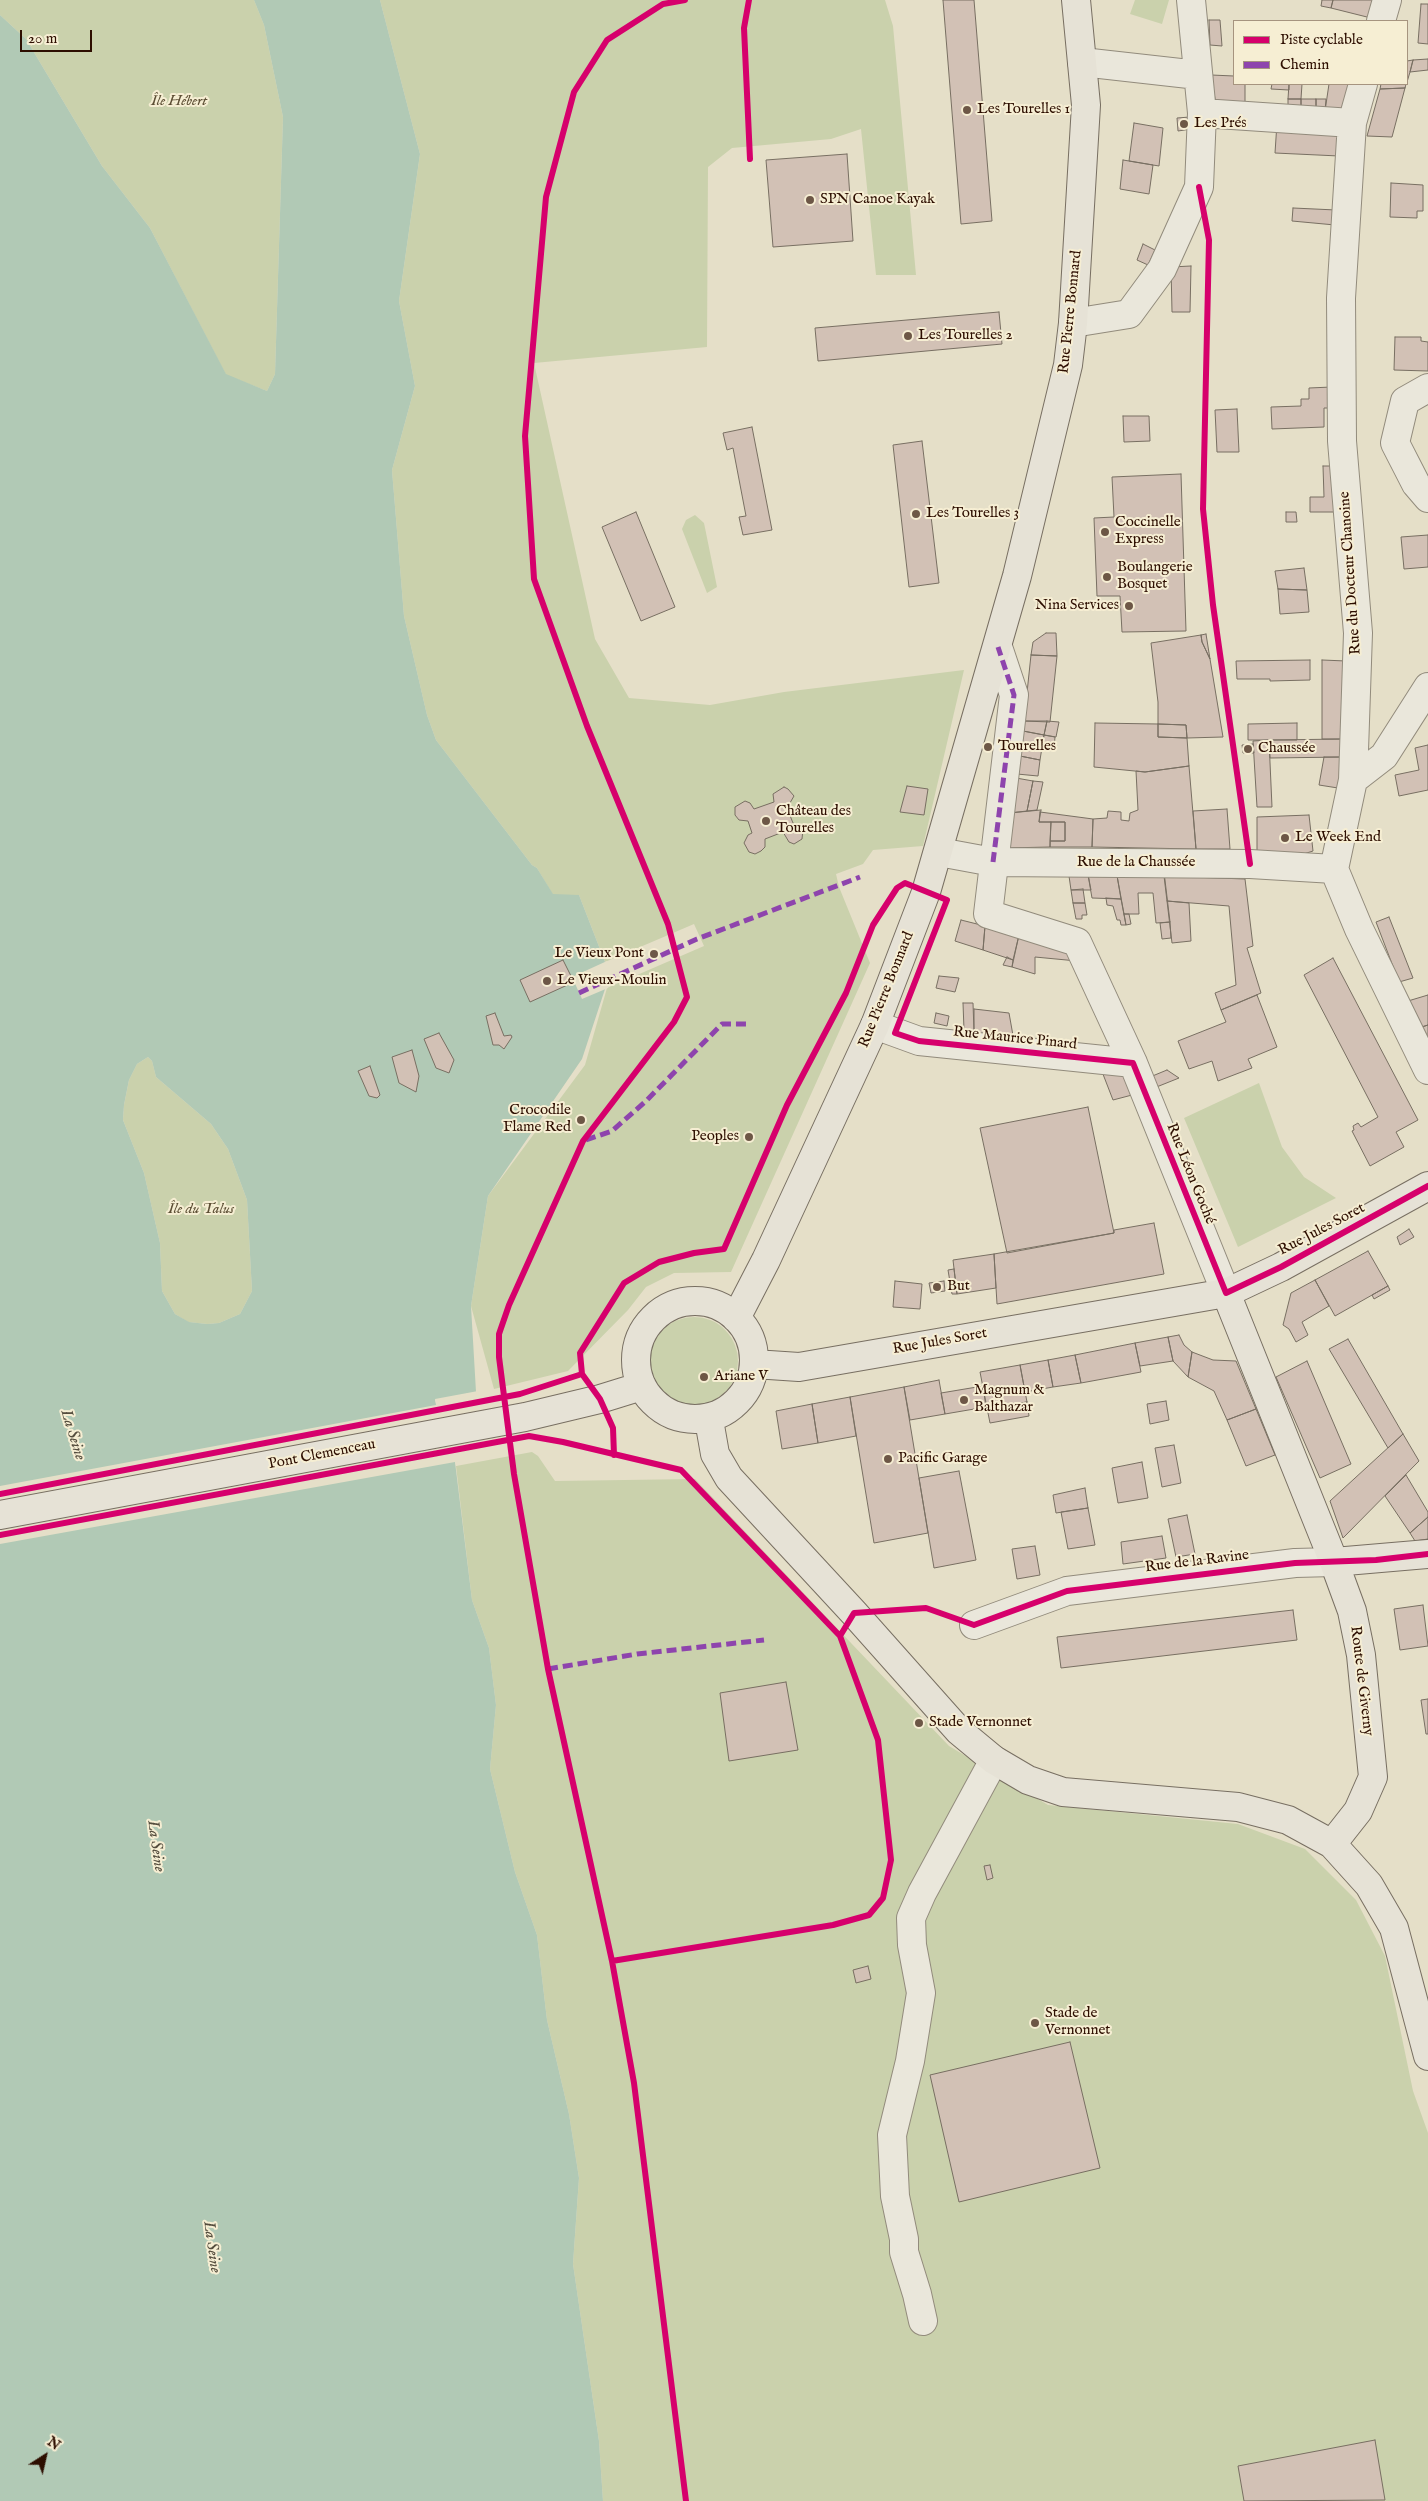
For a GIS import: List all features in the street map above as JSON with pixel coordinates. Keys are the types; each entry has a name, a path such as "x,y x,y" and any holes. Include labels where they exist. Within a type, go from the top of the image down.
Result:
{"main road":[{"name":"Rue Pierre Bonnard","path":"736,1318 766,1260 875,1025 938,852 998,647 1068,365 1073,323 1086,105 1076,0"},
{"name":"Rue Jules Soret","path":"754,1364 799,1366 1226,1293 1290,1262 1428,1186"},
{"name":"Route de Giverny","path":"1226,1293 1334,1562 1352,1611 1361,1655 1373,1778 1358,1811 1332,1844"},
{"path":"699,1301 713,1304 736,1318 748,1334 754,1354 754,1364 748,1386 742,1396 724,1412 709,1420 688,1419 666,1412 648,1397 637,1374 637,1346 642,1333 660,1312 672,1305 699,1301"},
{"name":"Pont Clemenceau","path":"0,1515 525,1417 600,1400 642,1386"},
{"path":"709,1420 715,1454 729,1478 854,1613 959,1731 994,1760 1028,1780 1063,1792 1238,1808 1288,1820 1332,1844 1369,1885 1394,1928 1428,2056"},
{"name":"Rue de la Ravine","path":"1334,1562 1428,1554"}],"street":[{"path":"1073,323 1129,314 1162,269 1199,187 1202,113 1190,0"},
{"path":"1381,20 1387,0"},
{"path":"1082,62 1198,75"},
{"name":"Rue du Docteur Chanoine","path":"1334,869 1353,780 1358,633 1342,441 1341,307 1352,123 1363,85"},
{"path":"1202,113 1255,115 1352,123"},
{"path":"1428,388 1405,400 1395,444 1416,484 1428,498"},
{"path":"993,862 1014,696 998,647"},
{"path":"1353,780 1384,756 1425,698"},
{"name":"Rue de la Chaussée","path":"938,852 993,862 1250,864 1334,869"},
{"name":"Rue Léon Goché","path":"993,862 988,914 1077,942 1133,1063 1226,1293"},
{"path":"1334,869 1359,929 1428,1070"},
{"name":"Rue Maurice Pinard","path":"875,1025 919,1042 1133,1063"},
{"name":"Rue de la Ravine","path":"974,1625 1067,1591 1295,1563 1334,1562"},
{"path":"922,2321 917,2294 904,2252 904,2239 895,2196 892,2135 910,2061 921,1993 912,1945 911,1918 926,1885 994,1760"}],"green space":[{"name":"Île Hébert","path":"0,0 254,0 264,25 283,117 275,374 267,391 226,375 150,228 102,166 26,39 0,15"},
{"path":"380,0 885,0 893,26 916,275 876,275 861,129 831,139 732,148 708,167 707,347 534,363 595,639 629,698 710,705 784,692 964,670 923,846 873,850 863,864 836,874 839,887 870,963 731,1272 674,1273 646,1287 628,1310 568,1371 494,1389 471,1306 488,1196 585,1065 607,988 704,946 694,924 605,962 579,895 553,895 537,868 532,865 436,740 427,715 404,616 392,470 415,386 399,301 420,154"},
{"path":"1135,0 1169,0 1162,24 1130,14"},
{"path":"695,515 704,523 717,587 707,593 682,529 686,520"},
{"name":"Île du Talus","path":"148,1057 152,1061 156,1077 211,1124 228,1149 247,1200 252,1291 240,1314 219,1323 188,1322 175,1314 162,1291 160,1243 144,1173 123,1120 129,1080 137,1064"},
{"path":"1259,1083 1282,1147 1304,1177 1336,1198 1238,1247 1184,1118"},
{"path":"694,1317 711,1321 725,1330 734,1344 738,1361 734,1378 725,1392 711,1401 694,1405 677,1401 663,1392 654,1378 650,1361 654,1344 663,1330 677,1321"},
{"name":"Stade de Vernonnet","path":"532,1452 538,1456 555,1481 695,1479 949,1746 1048,1805 1238,1824 1305,1849 1356,1900 1385,1956 1413,2091 1428,2133 1428,2501 603,2501 599,2441 573,2264 579,2178 569,2114 547,2020 537,1935 515,1872 490,1769 496,1705 489,1648 472,1600 456,1466"}],"water":[{"name":"La Seine","path":"254,0 380,0 420,154 399,301 415,386 392,470 404,616 427,715 436,740 532,865 537,868 553,894 579,895 605,962 607,983 582,1059 488,1196 471,1306 476,1392 435,1400 455,1462 472,1600 489,1648 496,1705 490,1769 515,1872 537,1935 547,2020 569,2114 579,2178 573,2264 599,2441 603,2501 0,2501 0,15 26,39 102,166 150,228 226,374 267,391 275,374 283,117 264,25","holes":["148,1057 152,1061 156,1077 211,1124 228,1149 247,1200 252,1291 240,1314 219,1323 189,1322 175,1314 162,1291 160,1243 144,1173 123,1120 129,1080 137,1064"]}],"pier":[{"path":"607,961 608,988 582,999 572,977"},
{"path":"478,1391 476,1394 438,1401 458,1465 456,1466 455,1462 0,1544 0,1486 436,1405 435,1399"}],"building":[{"name":"Les Tourelles 1","path":"943,0 974,0 992,221 961,224"},
{"path":"1322,0 1333,0 1331,8 1321,6"},
{"path":"1333,0 1376,0 1371,18 1331,8"},
{"path":"1421,4 1428,4 1428,44 1418,43"},
{"path":"1209,20 1220,20 1222,46 1210,45"},
{"path":"1428,59 1428,70 1410,72 1413,60"},
{"path":"1413,60 1408,79 1408,61"},
{"path":"1211,75 1233,76 1233,85 1245,85 1245,107 1216,105"},
{"path":"1272,85 1289,85 1289,90 1271,89"},
{"path":"1289,85 1302,85 1301,99 1288,99"},
{"path":"1329,85 1352,85 1345,111 1325,111"},
{"path":"1381,85 1406,85 1405,88 1380,89"},
{"path":"1405,88 1392,137 1367,136 1380,89"},
{"path":"1288,99 1301,99 1301,110 1288,110"},
{"path":"1301,99 1316,99 1316,110 1301,110"},
{"path":"1316,99 1326,99 1325,111 1316,110"},
{"name":"Les Prés","path":"1190,117 1191,129 1178,131 1177,118"},
{"path":"1134,123 1163,128 1159,166 1129,161"},
{"path":"1277,123 1340,127 1339,156 1275,153"},
{"name":"SPN Canoe Kayak","path":"847,154 853,241 773,247 766,160"},
{"path":"1123,160 1153,165 1149,194 1120,189"},
{"path":"1391,183 1423,185 1423,211 1417,211 1417,218 1390,217"},
{"path":"1293,208 1336,210 1335,225 1292,221"},
{"path":"1143,244 1155,250 1148,265 1137,260"},
{"path":"1191,266 1190,312 1172,312 1171,267"},
{"name":"Les Tourelles 2","path":"999,312 1002,344 818,361 815,328"},
{"path":"1395,337 1421,337 1421,341 1428,342 1428,371 1394,370"},
{"path":"1332,387 1333,408 1324,408 1324,427 1272,429 1271,407 1301,406 1301,399 1309,399 1309,388"},
{"path":"1237,409 1239,452 1217,452 1215,410"},
{"path":"1123,416 1149,416 1150,441 1124,442"},
{"path":"752,427 772,530 743,535 739,517 746,516 733,448 727,450 723,433"},
{"name":"Les Tourelles 3","path":"922,441 939,583 909,587 893,445"},
{"path":"1323,466 1336,466 1338,512 1310,512 1310,497 1324,497"},
{"path":"1181,474 1186,631 1122,632 1120,596 1097,596 1094,518 1114,517 1112,477"},
{"path":"636,512 675,607 641,621 602,527"},
{"path":"1286,512 1296,512 1297,522 1286,522"},
{"path":"1428,535 1428,567 1404,569 1401,537"},
{"path":"1304,568 1307,590 1278,589 1275,571"},
{"path":"1278,589 1307,590 1309,612 1280,614"},
{"path":"1046,633 1056,633 1057,656 1031,655 1033,642"},
{"path":"1206,634 1210,659 1202,642 1201,635"},
{"path":"1201,635 1202,642 1210,659 1223,737 1187,738 1186,725 1158,724 1158,702 1151,643"},
{"path":"1031,655 1057,656 1050,722 1024,721"},
{"path":"1310,660 1310,680 1270,681 1270,679 1237,679 1236,661"},
{"path":"1322,660 1346,661 1346,739 1322,739"},
{"path":"1024,721 1047,721 1044,735 1023,731"},
{"path":"1047,721 1059,722 1056,737 1044,735"},
{"path":"1095,723 1158,724 1158,737 1187,738 1189,766 1145,772 1094,767"},
{"path":"1297,723 1297,740 1248,740 1248,724"},
{"path":"1158,724 1186,725 1187,738 1158,737"},
{"path":"1023,731 1044,735 1040,760 1020,756"},
{"path":"1044,735 1055,737 1054,748 1042,747"},
{"path":"1346,739 1343,757 1270,758 1269,740"},
{"path":"1269,740 1272,807 1257,807 1253,741"},
{"name":"Chaussée","path":"1253,744 1254,753 1243,753 1242,745"},
{"path":"1428,745 1428,790 1399,796 1395,775 1419,770 1415,748"},
{"path":"1020,756 1040,760 1038,776 1017,774"},
{"path":"1324,757 1343,757 1338,788 1319,785"},
{"path":"1189,766 1196,849 1092,847 1093,819 1107,818 1108,811 1121,812 1121,820 1129,821 1130,813 1138,810 1136,771 1145,772"},
{"path":"1016,778 1033,781 1027,811 1009,813"},
{"path":"1033,781 1043,782 1037,810 1027,811"},
{"path":"907,786 928,789 924,815 900,812"},
{"name":"Château des Tourelles","path":"784,787 794,796 787,808 793,823 803,829 802,839 794,844 789,842 783,832 765,839 765,847 761,851 755,854 749,852 744,843 748,835 752,833 748,821 739,820 735,815 735,807 745,801 750,803 754,809 774,802 773,794"},
{"path":"1227,809 1230,849 1196,849 1193,811"},
{"path":"1041,810 1039,822 1051,822 1050,847 1006,848 1009,813"},
{"path":"1040,812 1093,819 1092,847 1050,847 1050,841 1065,841 1065,822 1039,822"},
{"name":"Le Week End","path":"1309,815 1313,851 1294,857 1257,855 1257,817"},
{"path":"1051,822 1065,822 1065,841 1050,841"},
{"path":"1068,869 1087,869 1091,890 1071,890"},
{"path":"1087,869 1116,870 1121,899 1092,898"},
{"path":"1116,870 1164,872 1170,922 1156,923 1153,893 1138,893 1139,914 1124,914"},
{"path":"1164,876 1245,879 1253,946 1247,948 1261,993 1221,1010 1215,993 1236,985 1229,906 1167,901"},
{"path":"1083,889 1085,903 1073,903 1071,890"},
{"path":"1106,898 1121,899 1126,925 1121,925 1120,920 1117,920 1113,906 1107,905"},
{"path":"1167,901 1189,903 1191,941 1172,943"},
{"path":"1073,903 1085,903 1087,915 1082,915 1082,919 1076,919"},
{"path":"1124,914 1129,914 1131,924 1126,925"},
{"path":"1389,917 1413,978 1399,982 1376,922"},
{"path":"961,920 985,926 983,950 955,941"},
{"path":"1170,922 1171,938 1162,939 1160,923"},
{"path":"985,926 1019,935 1013,960 983,950"},
{"path":"1019,935 1069,944 1077,961 1035,957 1035,974 1012,967"},
{"path":"1007,957 1013,960 1012,967 1003,965"},
{"path":"1333,958 1418,1120 1396,1132 1404,1147 1370,1166 1352,1131 1354,1130 1353,1126 1358,1123 1361,1127 1378,1117 1304,975"},
{"name":"Le Vieux-Moulin","path":"563,960 574,982 530,1002 520,980"},
{"path":"939,976 959,978 955,992 936,988"},
{"path":"1257,995 1277,1047 1248,1059 1252,1068 1218,1081 1212,1061 1189,1069 1178,1041 1226,1022 1221,1010"},
{"path":"1428,995 1428,1025 1422,1027 1408,1001"},
{"path":"963,1003 973,1003 974,1032 964,1030"},
{"path":"974,1009 1009,1013 1014,1041 974,1035"},
{"path":"495,1013 504,1036 511,1035 512,1037 504,1049 499,1045 493,1045 486,1016"},
{"path":"936,1013 949,1016 947,1026 934,1023"},
{"path":"1428,1025 1428,1047 1418,1028"},
{"path":"439,1033 454,1060 449,1073 436,1068 424,1039"},
{"path":"412,1050 419,1076 416,1092 399,1083 392,1057"},
{"path":"370,1066 380,1095 377,1098 369,1096 358,1071"},
{"path":"1120,1067 1132,1095 1113,1100 1101,1069"},
{"path":"1167,1070 1179,1078 1154,1088 1150,1077"},
{"path":"1088,1107 1114,1233 1007,1253 980,1128"},
{"path":"1154,1223 1164,1274 997,1304 994,1254 1114,1233 1114,1230"},
{"path":"1409,1229 1414,1237 1400,1245 1397,1237"},
{"path":"1368,1251 1388,1286 1335,1316 1315,1280"},
{"path":"994,1254 996,1288 957,1294 953,1260"},
{"path":"954,1269 957,1294 952,1294 948,1270"},
{"path":"1315,1280 1329,1306 1302,1322 1308,1335 1296,1342 1289,1329 1283,1325 1291,1293"},
{"path":"895,1281 922,1284 920,1309 893,1307"},
{"name":"But","path":"944,1281 945,1291 931,1293 929,1283"},
{"path":"1388,1286 1390,1290 1374,1299 1372,1295"},
{"path":"1179,1335 1184,1345 1192,1352 1188,1377 1173,1361 1168,1337"},
{"path":"1168,1337 1173,1361 1140,1366 1135,1343"},
{"path":"1348,1339 1403,1434 1388,1448 1329,1349"},
{"path":"1135,1343 1141,1372 1081,1383 1075,1355"},
{"path":"1192,1352 1213,1360 1236,1361 1256,1409 1227,1420 1214,1391 1188,1377"},
{"path":"1075,1355 1081,1383 1053,1387 1048,1360"},
{"path":"1048,1360 1053,1387 1025,1392 1020,1365"},
{"path":"1307,1361 1351,1464 1320,1478 1276,1377"},
{"path":"1020,1365 1027,1402 987,1408 980,1372"},
{"path":"939,1380 945,1414 910,1420 904,1387"},
{"name":"Magnum & Balthazar","path":"983,1386 986,1407 945,1414 941,1393"},
{"name":"Pacific Garage","path":"904,1387 928,1533 874,1543 850,1397"},
{"path":"850,1397 856,1436 818,1443 812,1404"},
{"path":"1166,1401 1169,1420 1150,1424 1147,1404"},
{"path":"1027,1402 1029,1416 990,1423 987,1408"},
{"path":"812,1404 818,1443 782,1449 776,1411"},
{"path":"1256,1409 1275,1455 1246,1466 1227,1420"},
{"path":"1403,1434 1419,1461 1343,1538 1330,1501"},
{"path":"1174,1445 1181,1483 1162,1487 1155,1448"},
{"path":"1142,1462 1148,1498 1118,1503 1112,1468"},
{"path":"959,1471 976,1560 934,1568 919,1478"},
{"path":"1406,1475 1428,1512 1428,1517 1410,1533 1385,1496"},
{"path":"1085,1488 1088,1508 1056,1513 1053,1495"},
{"path":"1088,1508 1095,1545 1068,1549 1061,1512"},
{"path":"1187,1515 1195,1554 1176,1557 1168,1519"},
{"path":"1428,1517 1428,1539 1415,1541 1410,1533"},
{"path":"1162,1536 1166,1558 1123,1564 1121,1542"},
{"path":"1035,1546 1040,1575 1017,1579 1012,1549"},
{"path":"1423,1605 1428,1646 1400,1650 1394,1609"},
{"path":"1293,1610 1297,1640 1061,1668 1057,1637"},
{"path":"786,1682 798,1750 729,1761 720,1693"},
{"path":"1428,1699 1428,1734 1426,1734 1421,1700"},
{"path":"990,1865 993,1878 987,1880 984,1866"},
{"path":"868,1966 871,1979 856,1983 853,1970"},
{"path":"1070,2042 1100,2168 959,2202 930,2075"},
{"path":"1375,2440 1385,2500 1244,2501 1238,2466"}],"marked path":[{"path":"993,862 1014,695 998,647"},
{"path":"579,993 697,939 860,877"},
{"path":"586,1140 612,1131 646,1101 722,1024 749,1024"},
{"path":"548,1669 637,1654 764,1640"}],"cycle path":[{"path":"685,0 663,4 607,40 574,92 546,197 525,436 534,579 587,726 668,924 687,997 674,1022 583,1141 509,1305 499,1334 499,1357 514,1474 548,1669 612,1961 634,2083 686,2501"},
{"path":"749,0 744,28 750,159"},
{"path":"1199,187 1209,240 1203,509 1213,605 1250,864"},
{"path":"614,1455 613,1428 600,1399 582,1374 580,1353 624,1283 659,1262 694,1253 724,1249 787,1105 846,993 873,925 897,888 905,883 947,900 895,1033 919,1041 1133,1063 1226,1293 1281,1267 1428,1186"},
{"path":"0,1494 520,1394 582,1374"},
{"path":"0,1535 529,1436 563,1442 681,1470 840,1636 878,1740 891,1860 883,1898 869,1915 833,1925 612,1961"},
{"path":"840,1636 854,1613 926,1608 974,1625 1067,1591 1295,1563 1376,1560 1428,1554"}],"place":[{"name":"Les Tourelles 1","path":"967,110"},
{"name":"Les Prés","path":"1184,124"},
{"name":"SPN Canoe Kayak","path":"810,200"},
{"name":"Les Tourelles 2","path":"908,336"},
{"name":"Les Tourelles 3","path":"916,514"},
{"name":"Coccinelle Express","path":"1105,532"},
{"name":"Boulangerie Bosquet","path":"1107,577"},
{"name":"Nina Services","path":"1129,606"},
{"name":"Tourelles","path":"988,747"},
{"name":"Chaussée","path":"1248,749"},
{"name":"Château des Tourelles","path":"766,821"},
{"name":"Le Week End","path":"1285,838"},
{"name":"Le Vieux Pont","path":"654,954"},
{"name":"Le Vieux-Moulin","path":"547,981"},
{"name":"Crocodile Flame Red","path":"581,1120"},
{"name":"Peoples","path":"749,1137"},
{"name":"But","path":"937,1287"},
{"name":"Ariane V","path":"704,1377"},
{"name":"Magnum & Balthazar","path":"964,1400"},
{"name":"Pacific Garage","path":"888,1459"},
{"name":"Stade Vernonnet","path":"919,1723"},
{"name":"Stade de Vernonnet","path":"1035,2023"}]}
